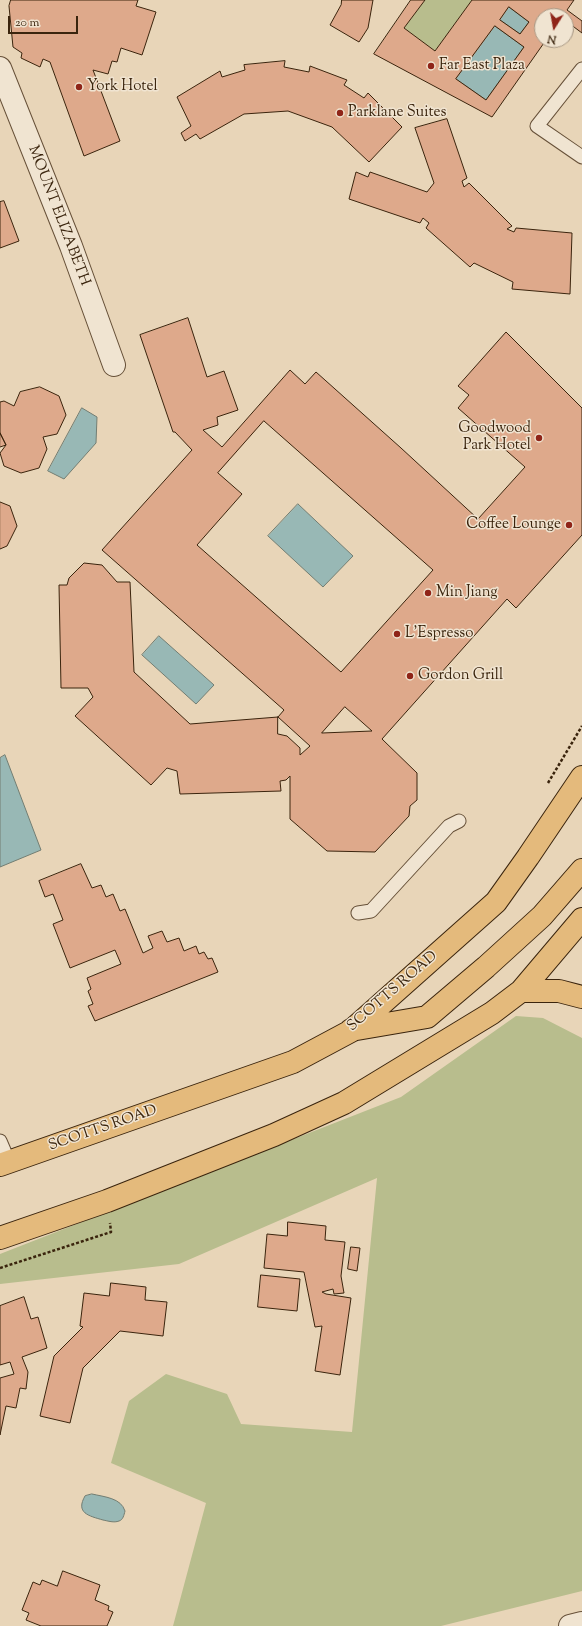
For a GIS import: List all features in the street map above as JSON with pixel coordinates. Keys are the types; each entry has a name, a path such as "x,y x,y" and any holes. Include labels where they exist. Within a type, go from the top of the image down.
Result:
{"main road":[{"name":"SCOTTS ROAD","path":"5,1164 293,1062 351,1030 496,902 582,777"},
{"path":"351,1030 427,1017 486,967 536,921 582,870"},
{"path":"0,1238 108,1201 274,1135 344,1102 492,1013 521,991 582,919"},
{"path":"521,991 559,991 582,997"}],"street":[{"name":"MOUNT ELIZABETH","path":"0,68 71,246 114,366"},
{"path":"570,1626 582,1623"}],"lane":[{"path":"582,69 537,126 582,157"},
{"path":"358,913 371,911 449,826 459,821"},
{"path":"0,1141 5,1164"}],"path":[{"path":"546,787 582,726"},
{"path":"0,1268 111,1232 108,1201"}],"green space":[{"path":"425,0 472,0 435,51 404,28"},
{"path":"516,1016 543,1018 582,1038 582,1591 441,1626 173,1626 206,1503 111,1463 129,1401 166,1374 227,1394 241,1424 352,1432 377,1178 179,1264 0,1284 0,1254 401,1097"}],"water":[{"path":"509,7 529,22 520,34 500,20"},
{"path":"495,26 524,47 486,100 456,79"},
{"path":"82,408 97,417 96,443 64,479 48,471"},
{"path":"298,504 353,556 323,587 268,536"},
{"path":"159,636 214,685 196,704 142,655"},
{"path":"5,755 41,850 0,867 0,758"},
{"path":"92,1494 107,1497 120,1503 125,1511 121,1520 113,1522 93,1517 85,1513 82,1502 85,1496"}],"building":[{"name":"York Hotel","path":"11,0 138,0 136,6 156,12 142,55 121,48 117,62 112,61 108,74 93,70 120,141 84,156 50,62 43,59 40,67 21,58 22,53 13,47 9,6"},
{"path":"342,0 373,0 368,28 359,42 330,25 341,5"},
{"name":"Far East Plaza","path":"411,0 425,0 404,28 435,51 472,0 574,0 568,8 534,8 534,48 540,48 492,117 374,54","holes":["509,7 529,22 520,34 500,20","495,26 524,47 486,100 456,79"]},
{"name":"Far East Plaza","path":"574,15 582,21 582,33 574,27"},
{"name":"Parklane Suites","path":"285,61 284,67 309,72 310,66 347,80 344,85 364,98 368,93 402,127 369,162 332,127 288,111 244,114 200,139 196,134 185,141 181,133 191,126 177,97 220,71 222,77 245,70 244,65"},
{"path":"447,119 467,178 462,181 464,187 469,183 512,226 507,229 514,232 516,228 572,233 570,294 512,289 513,282 474,263 470,267 426,228 429,223 423,218 420,223 349,199 356,172 368,177 370,172 427,192 434,183 415,128"},
{"path":"4,201 19,241 0,248 0,202"},
{"name":"Goodwood Park Hotel","path":"188,318 207,377 224,371 238,410 217,417 218,425 203,430 222,447 290,370 305,384 316,372 478,519 525,467 458,408 469,395 458,386 506,332 582,408 582,535 516,608 507,599 382,739 417,773 417,800 410,806 409,816 375,852 327,851 290,819 290,776 286,780 280,781 281,791 180,794 177,771 167,768 151,785 75,716 93,697 88,688 61,688 59,585 67,585 69,578 84,563 102,565 117,582 130,582 134,672 190,724 278,717 284,710 102,550 192,450 175,432 173,432 140,335","holes":["264,421 433,570 341,672 197,545 242,494 218,473","345,707 372,731 322,733","278,717 310,746 300,755 300,748 287,736 278,734"]},
{"path":"40,387 59,396 66,415 57,434 43,437 47,449 39,468 21,473 4,466 0,453 6,445 0,433 0,402 4,401 14,406 20,392"},
{"path":"0,433 6,445 0,447"},
{"path":"0,502 10,506 17,526 7,546 0,549"},
{"path":"81,864 92,888 101,885 106,897 113,894 120,911 125,909 143,953 153,948 148,936 162,931 167,942 179,938 184,951 196,946 199,954 204,952 208,959 212,958 218,972 95,1021 88,1006 93,1004 88,991 91,989 87,978 121,964 115,950 70,968 53,924 63,920 53,894 45,897 39,881"},
{"path":"288,1222 326,1226 325,1240 345,1242 341,1276 344,1293 334,1294 333,1289 322,1292 351,1298 340,1375 315,1371 322,1326 315,1327 304,1272 264,1268 267,1234 287,1236"},
{"path":"351,1247 360,1248 357,1271 348,1269"},
{"path":"261,1275 300,1279 297,1311 258,1307"},
{"path":"111,1283 146,1287 145,1300 167,1302 163,1336 120,1331 83,1368 70,1423 40,1416 54,1356 83,1327 80,1326 84,1293 109,1296"},
{"path":"24,1297 31,1319 38,1317 47,1348 22,1357 28,1372 26,1389 20,1388 16,1408 6,1406 0,1435 0,1378 14,1374 10,1362 0,1365 0,1306"},
{"path":"63,1571 100,1585 95,1600 109,1606 108,1610 113,1612 107,1626 41,1626 26,1620 29,1613 22,1610 33,1582 40,1585 42,1580 57,1586"}],"place":[{"name":"Far East Plaza","path":"431,66"},
{"name":"York Hotel","path":"79,87"},
{"name":"Parklane Suites","path":"340,113"},
{"name":"Goodwood Park Hotel","path":"539,438"},
{"name":"Coffee Lounge","path":"569,525"},
{"name":"Min Jiang","path":"428,593"},
{"name":"L'Espresso","path":"397,634"},
{"name":"Gordon Grill","path":"410,676"}]}
